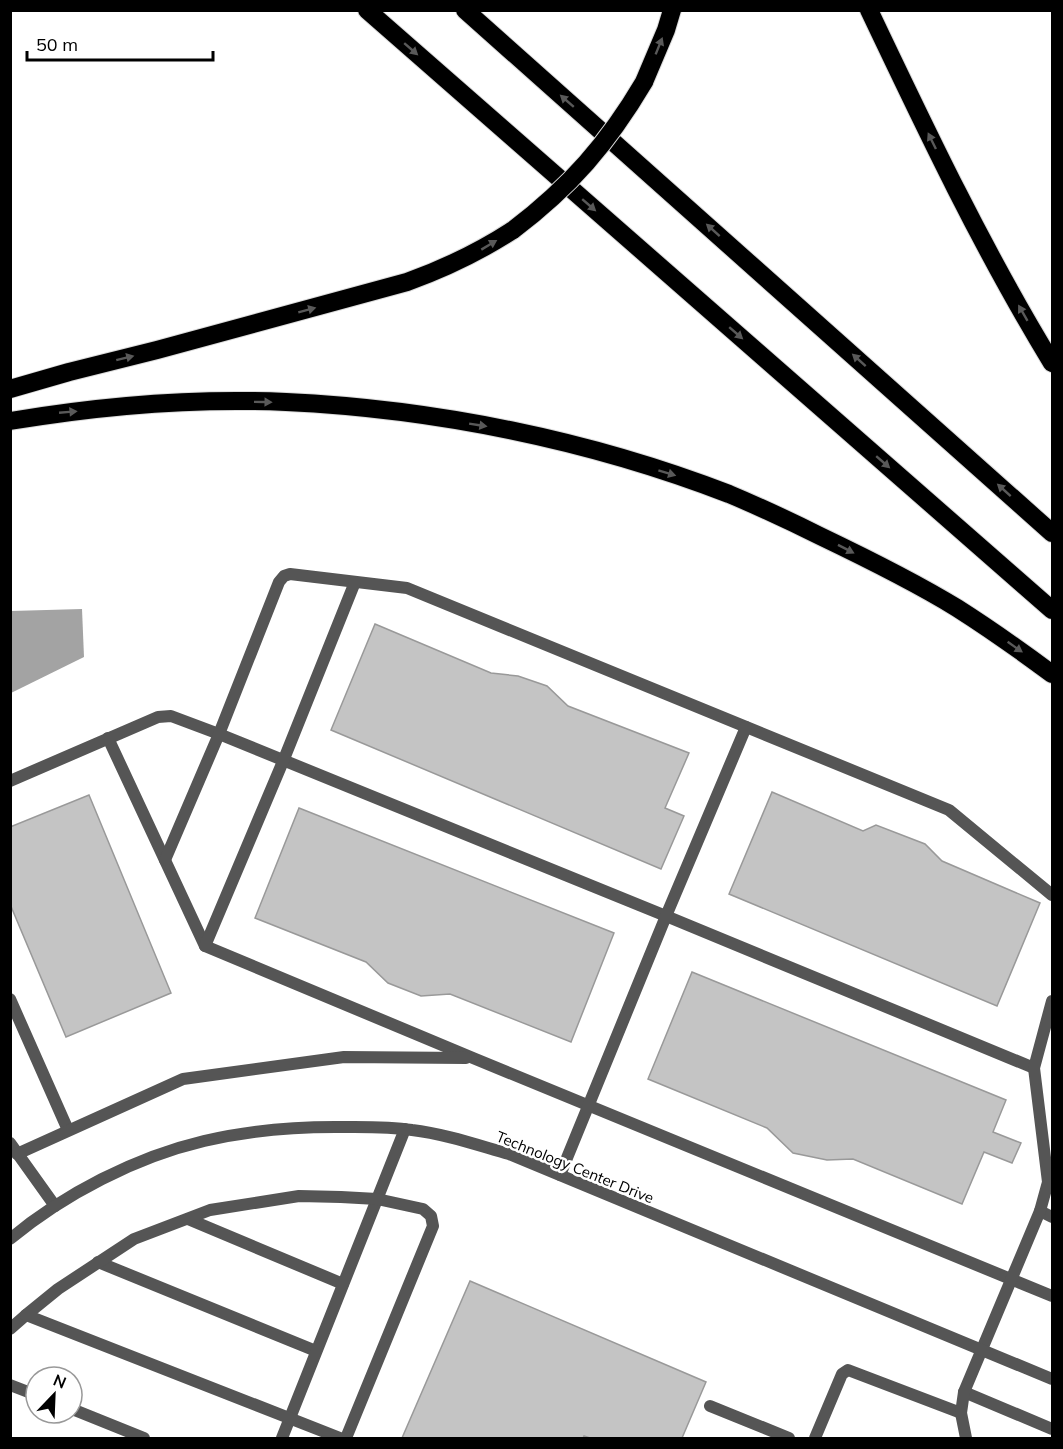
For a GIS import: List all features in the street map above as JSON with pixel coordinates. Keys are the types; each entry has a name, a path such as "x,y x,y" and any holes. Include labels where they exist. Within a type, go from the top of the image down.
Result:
{"highway":[{"path":"367,10 1053,610"},
{"path":"465,10 1053,533"},
{"path":"10,389 407,282 464,260 513,230 534,214 600,150 644,82 672,10"},
{"path":"869,10 931,140 999,272 1053,363"},
{"path":"10,421 56,413 168,404 285,402 421,415 511,430 600,452 689,480 732,495 788,520 842,546 955,607 1053,674"}],"street":[{"path":"165,860 219,734 279,582 284,576 290,574 407,588 949,810 1053,895"},
{"path":"205,946 355,582"},
{"path":"10,781 158,717 171,716 284,759 1034,1068"},
{"path":"560,1175 746,727"},
{"path":"108,738 205,946 1053,1296"},
{"path":"10,999 68,1130"},
{"path":"966,1438 961,1413 963,1392 1040,1211 1050,1179 1034,1068 1053,1001"},
{"path":"55,1206 14,1148 68,1130 183,1079 344,1057 473,1058"},
{"name":"Technology Center Drive","path":"10,1239 55,1206 103,1178 162,1154 204,1141 254,1132 310,1127 364,1126 405,1129 458,1139 509,1154 1053,1379"},
{"path":"282,1438 405,1129"},
{"path":"10,1329 58,1289 134,1239 210,1210 299,1196 377,1199 423,1209 431,1216 433,1226 346,1438"},
{"path":"1040,1211 1053,1216"},
{"path":"188,1219 343,1284"},
{"path":"98,1262 316,1351"},
{"path":"26,1315 340,1438"},
{"path":"815,1438 842,1374 848,1370 961,1413"},
{"path":"963,1392 1053,1429"},
{"path":"710,1406 789,1438"},
{"path":"84,1414 144,1438"}],"shaded area":[{"path":"82,609 84,657 11,693 11,611"}],"building":[{"path":"375,624 491,673 518,676 547,686 568,706 689,753 665,808 684,816 661,869 331,730"},
{"path":"772,792 863,831 876,825 925,844 942,861 1040,903 997,1006 729,894"},
{"path":"89,795 171,993 66,1037 10,904 10,827"},
{"path":"299,808 614,933 571,1042 450,994 421,996 388,983 366,962 255,918"},
{"path":"692,972 1006,1100 993,1132 1021,1143 1012,1163 984,1152 962,1204 853,1159 827,1160 793,1153 767,1128 648,1079"},
{"path":"470,1281 706,1382 682,1438 590,1438 584,1436 583,1438 402,1438"}]}
